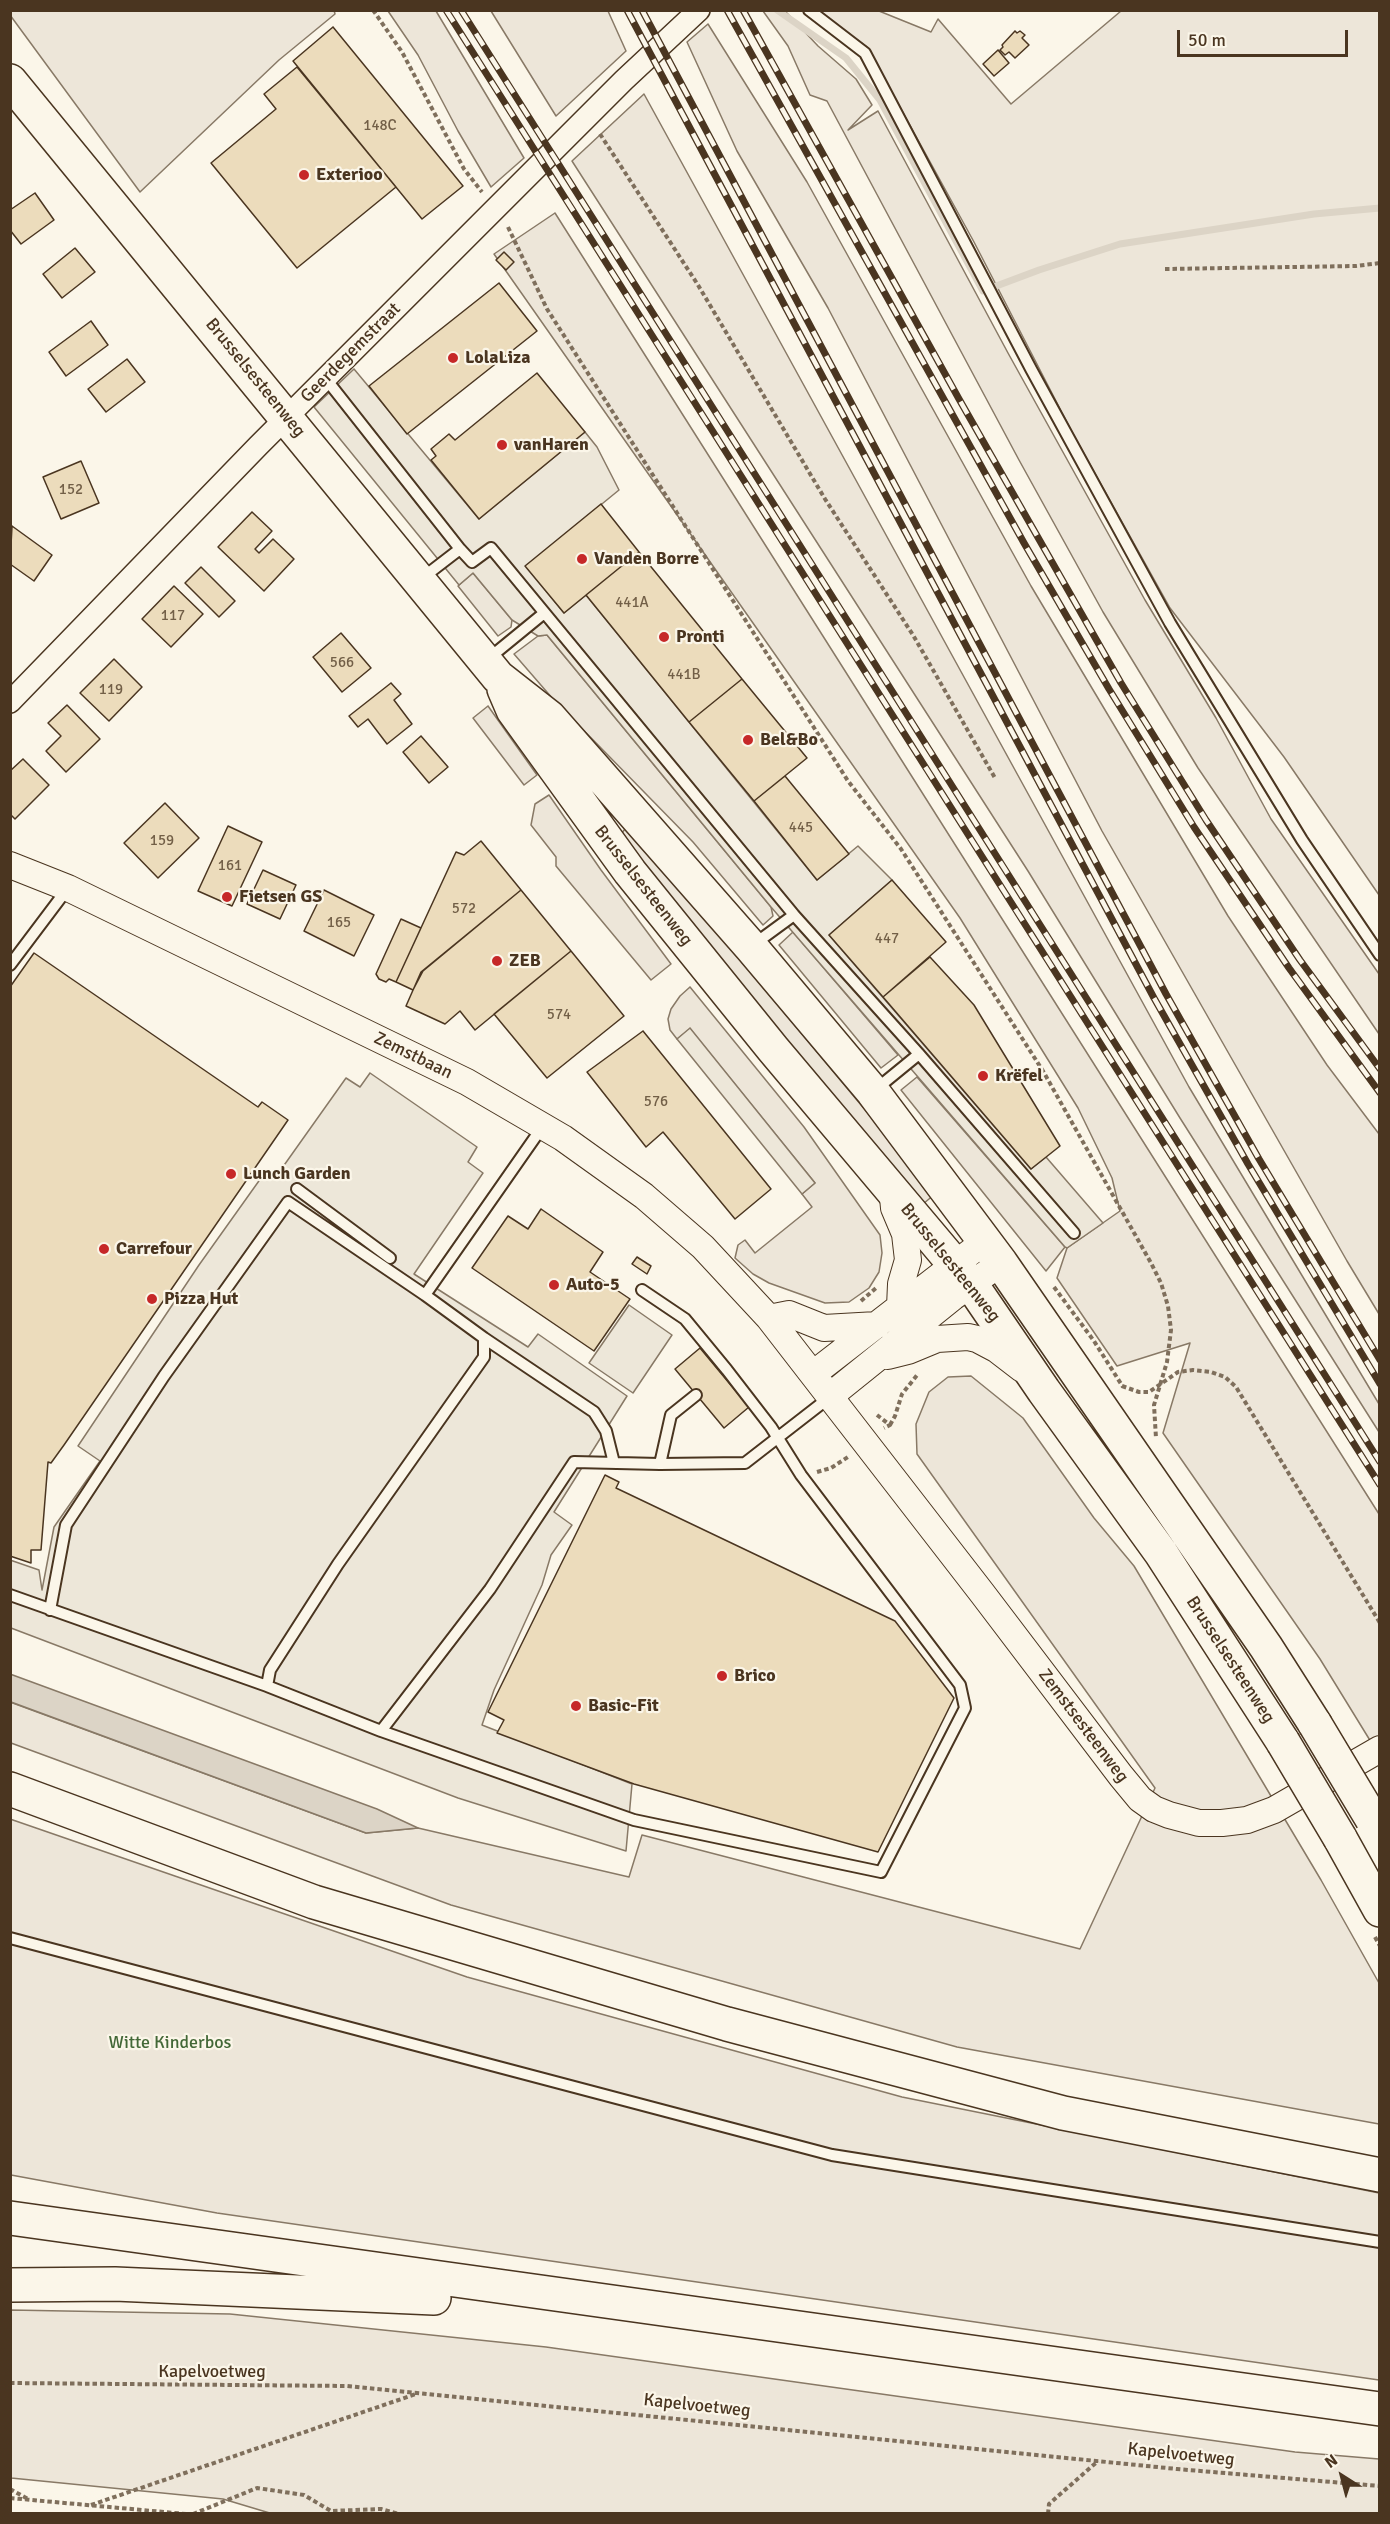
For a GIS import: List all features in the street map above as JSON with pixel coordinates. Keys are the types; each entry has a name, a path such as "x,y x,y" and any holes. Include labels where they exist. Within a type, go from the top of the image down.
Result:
{"main road":[{"name":"Brusselsesteenweg","path":"10,81 288,417 492,669 549,717 751,947 873,1092 993,1252 1266,1647 1376,1826"},
{"name":"Brusselsesteenweg","path":"492,669 513,710 630,872 773,1049 963,1275 1161,1553 1283,1742 1380,1910"},
{"path":"10,1789 314,1902 727,2024 1063,2113 1380,2175"},
{"path":"10,2218 634,2307 1380,2409"},
{"path":"10,2285 115,2284 634,2307"}],"street":[{"name":"Geerdegemstraat","path":"10,702 496,207 699,10"},
{"name":"Zemstbaan","path":"10,865 68,888 467,1083 543,1125 644,1196 703,1247 769,1318 867,1443"},
{"path":"892,1192 894,1208 905,1234 908,1260 901,1284 900,1307"},
{"path":"830,1396 876,1359 963,1275 993,1252"},
{"path":"813,1374 900,1307 963,1275"},
{"path":"769,1318 789,1314 824,1328 877,1325"},
{"path":"876,1359 908,1351 937,1339 968,1337 996,1349 1044,1391"},
{"name":"Zemstsesteenweg","path":"867,1443 1120,1776 1140,1799 1154,1809 1199,1823 1247,1820 1274,1810 1380,1749"}],"lane":[{"path":"809,10 865,52 1031,369 1170,622 1302,840 1380,955"},
{"path":"326,379 472,562 491,548 543,614 794,915 919,1054 1074,1233"},
{"path":"420,580 460,549"},
{"path":"492,669 543,614"},
{"path":"10,965 68,888"},
{"path":"751,947 794,915"},
{"path":"873,1092 919,1054"},
{"path":"425,1295 543,1125"},
{"path":"297,1189 390,1258"},
{"path":"50,1610 66,1525 164,1376 288,1202 594,1412 606,1431 614,1463"},
{"path":"10,1595 267,1686 381,1731 634,1820 881,1872 965,1708 960,1685 801,1475 778,1438 685,1319 642,1290"},
{"path":"267,1686 270,1670 338,1564 484,1357 484,1338"},
{"path":"660,1464 671,1414 696,1395"},
{"path":"381,1731 489,1589 574,1462 745,1463 830,1396"},
{"path":"10,1938 832,2155 1380,2242"}],"path":[{"path":"373,10 402,52 464,169 496,207 510,230 547,309 848,781 901,849 1006,1014 1042,1071 1151,1263 1161,1283 1168,1306 1171,1330 1170,1346 1154,1405 1154,1426 1158,1448"},
{"path":"589,115 617,163 698,285 825,499 913,635 994,778"},
{"path":"1165,269 1356,266 1380,263"},
{"path":"856,1304 869,1295 879,1283"},
{"path":"890,1425 909,1383 927,1367"},
{"path":"1122,1386 1139,1392 1149,1392 1178,1372 1193,1370 1211,1372 1224,1377 1236,1386 1380,1623"},
{"name":"Kapelvoetweg","path":"10,2383 347,2386 1098,2461 1380,2486"},
{"path":"91,2505 420,2393"},
{"path":"1048,2514 1049,2504 1098,2461"},
{"path":"193,2514 257,2488 304,2495 331,2511 381,2509 399,2514"},
{"path":"10,2489 29,2500"},
{"path":"10,2498 186,2514"}],"green space":[{"path":"11,10 334,10 335,14 279,60 140,192 10,15"},
{"path":"388,11 436,11 524,158 491,187 418,55"},
{"path":"491,11 608,11 626,51 556,116"},
{"path":"763,11 785,11 818,46 856,79 872,105 848,130 878,111 1008,353 1145,600 1216,718 1271,819 1379,974 1379,1034 1198,768 1103,612 827,101 810,95 788,46"},
{"path":"816,11 879,11 931,32 938,19 1011,104 1121,11 1379,11 1379,895 1284,757 1170,608 1073,434 974,242 867,47"},
{"path":"708,24 807,182 1031,586 1228,916 1327,1065 1379,1134 1379,1314 1102,831 828,308 737,151 687,42"},
{"path":"644,94 1189,1087 1379,1404 1379,1432 1180,1118 1028,871 572,161"},
{"path":"555,213 1379,1514 1379,1755 1320,1659 1163,1433 1190,1343 1117,1366 1057,1278 1067,1248 1120,1211 1112,1178 1078,1108 960,918 494,254"},
{"path":"473,573 512,620 511,627 498,636 458,586"},
{"path":"547,635 771,907 773,916 763,925 693,842 553,699 514,654 538,636"},
{"path":"488,706 537,775 524,785 473,718"},
{"path":"549,795 671,964 651,980 556,866 556,857 531,825 535,804"},
{"path":"631,828 935,1194 923,1204 917,1208 621,834 625,829"},
{"path":"793,932 898,1055 881,1068 779,945"},
{"path":"690,987 804,1127 880,1235 882,1253 879,1272 869,1288 849,1302 825,1303 769,1283 753,1274 735,1258 738,1245 745,1240 755,1253 812,1207 802,1194 815,1183 690,1029 677,1039 670,1030 668,1019 671,1009"},
{"path":"917,1077 1065,1247 1046,1271 901,1090"},
{"path":"971,1376 1023,1418 1094,1518 1134,1566 1321,1880 1379,1983 1379,2124 957,2047 451,1905 11,1743 10,1702 366,1833 418,1828 629,1877 642,1835 1080,1949 1155,1788 917,1454 916,1424 929,1392 948,1377"},
{"name":"Witte Kinderbos","path":"10,1819 467,1977 902,2097 1379,2193 1379,2380 217,2213 11,2175"},
{"path":"10,2310 230,2314 546,2347 1295,2452 1379,2459 1379,2513 273,2514 223,2499 11,2478"}],"shaded area":[{"path":"354,369 479,519 585,432 597,447 619,490 526,566 564,613 586,595 817,880 858,846 892,880 829,935 1031,1169 1046,1157 1103,1223 1067,1248 1065,1247 771,907 547,635 538,636 512,620 473,573 459,585 314,407"},
{"path":"690,1028 815,1183 802,1194 677,1039"},
{"path":"370,1073 477,1147 468,1162 483,1173 414,1274 528,1347 538,1334 627,1396 554,1512 572,1525 551,1555 542,1585 494,1690 482,1725 632,1784 626,1851 458,1798 11,1628 10,1560 39,1570 42,1590 54,1527 100,1461 78,1446 199,1265 266,1171 275,1178 346,1078 360,1087"},
{"path":"629,1305 672,1335 633,1393 589,1363"},
{"path":"10,1674 377,1809 418,1828 366,1833 11,1702"}],"building":[{"path":"333,27 463,186 422,219 293,61"},
{"path":"1015,31 1017,33 1020,31 1025,35 1022,38 1029,45 1015,58 1009,52 1005,55 1000,50"},
{"path":"998,50 1009,63 994,76 983,64"},
{"name":"Exterioo","path":"297,67 396,187 297,268 211,163 276,109 264,94"},
{"path":"35,193 54,220 21,244 10,230 10,210"},
{"path":"75,248 95,272 62,298 43,274"},
{"path":"504,252 514,262 506,270 496,260"},
{"name":"LolaLiza","path":"499,283 537,331 407,434 369,386"},
{"path":"91,321 108,345 66,376 49,352"},
{"path":"127,359 145,382 106,412 88,389"},
{"name":"vanHaren","path":"537,373 585,432 479,519 431,460 436,456 431,449 449,434 455,440"},
{"path":"81,461 99,503 61,519 43,477"},
{"name":"Vanden Borre","path":"601,504 639,552 564,613 525,566"},
{"path":"252,512 272,531 255,549 259,553 273,539 294,559 264,591 218,547"},
{"path":"12,526 52,555 34,581 10,564"},
{"name":"Pronti","path":"639,552 742,679 689,722 586,595"},
{"path":"201,567 235,601 219,617 185,583"},
{"path":"174,586 203,614 171,647 142,619"},
{"path":"341,633 371,668 342,692 313,657"},
{"path":"114,659 142,687 109,721 80,693"},
{"name":"Bel&Bo","path":"742,679 807,758 754,801 689,722"},
{"path":"391,683 401,694 394,700 412,724 387,744 368,719 358,727 349,716"},
{"path":"67,705 100,739 66,772 46,751 61,736 48,723"},
{"path":"421,736 448,767 429,783 403,752"},
{"path":"23,759 49,785 15,819 10,814 10,771"},
{"path":"785,776 849,854 817,880 754,801"},
{"path":"165,803 199,838 158,878 124,843"},
{"path":"228,826 262,842 232,906 198,891"},
{"path":"481,841 521,890 423,971 413,990 396,982 456,852 464,855"},
{"path":"263,870 296,885 280,919 247,904"},
{"path":"892,880 946,942 883,997 829,935"},
{"path":"324,890 374,915 354,956 304,931"},
{"name":"ZEB","path":"521,890 571,951 475,1030 460,1011 445,1024 406,1006 421,972"},
{"path":"401,919 421,928 396,982 389,979 386,982 379,979 376,974"},
{"path":"571,951 624,1016 547,1078 494,1014"},
{"name":"Carrefour","path":"34,953 258,1107 262,1102 288,1120 64,1445 51,1463 48,1462 41,1550 31,1550 31,1563 10,1556 10,987"},
{"name":"Krëfel","path":"930,957 974,1005 1060,1146 1031,1169 883,997"},
{"path":"643,1031 771,1189 735,1219 663,1132 646,1147 587,1072"},
{"name":"Auto-5","path":"541,1209 603,1252 590,1272 630,1299 594,1351 472,1268 508,1216 528,1229"},
{"path":"637,1257 651,1266 647,1274 632,1264"},
{"path":"700,1348 749,1407 724,1428 675,1369"},
{"name":"Brico","path":"605,1475 619,1482 616,1488 895,1621 954,1698 878,1852 634,1784 497,1733 504,1720 488,1712"}],"waterway":[{"path":"777,10 846,58 880,100 983,291 1120,244 1314,214 1380,208"}],"railway":[{"path":"446,10 1380,1485"},
{"path":"461,10 1380,1462"},
{"path":"627,10 1154,998 1248,1164 1380,1384"},
{"path":"642,10 1166,994 1259,1159 1380,1360"},
{"path":"727,10 1024,543 1109,689 1194,827 1289,968 1380,1093"},
{"path":"743,10 959,399 1121,683 1206,820 1300,960 1380,1069"}],"place":[{"name":"Exterioo","path":"304,175"},
{"name":"LolaLiza","path":"453,358"},
{"name":"vanHaren","path":"502,445"},
{"name":"Vanden Borre","path":"582,559"},
{"name":"Pronti","path":"664,637"},
{"name":"Bel&Bo","path":"748,740"},
{"name":"Fietsen GS","path":"227,897"},
{"name":"ZEB","path":"497,961"},
{"name":"Krëfel","path":"983,1076"},
{"name":"Lunch Garden","path":"231,1174"},
{"name":"Carrefour","path":"104,1249"},
{"name":"Auto-5","path":"554,1285"},
{"name":"Pizza Hut","path":"152,1299"},
{"name":"Brico","path":"722,1676"},
{"name":"Basic-Fit","path":"576,1706"}]}
